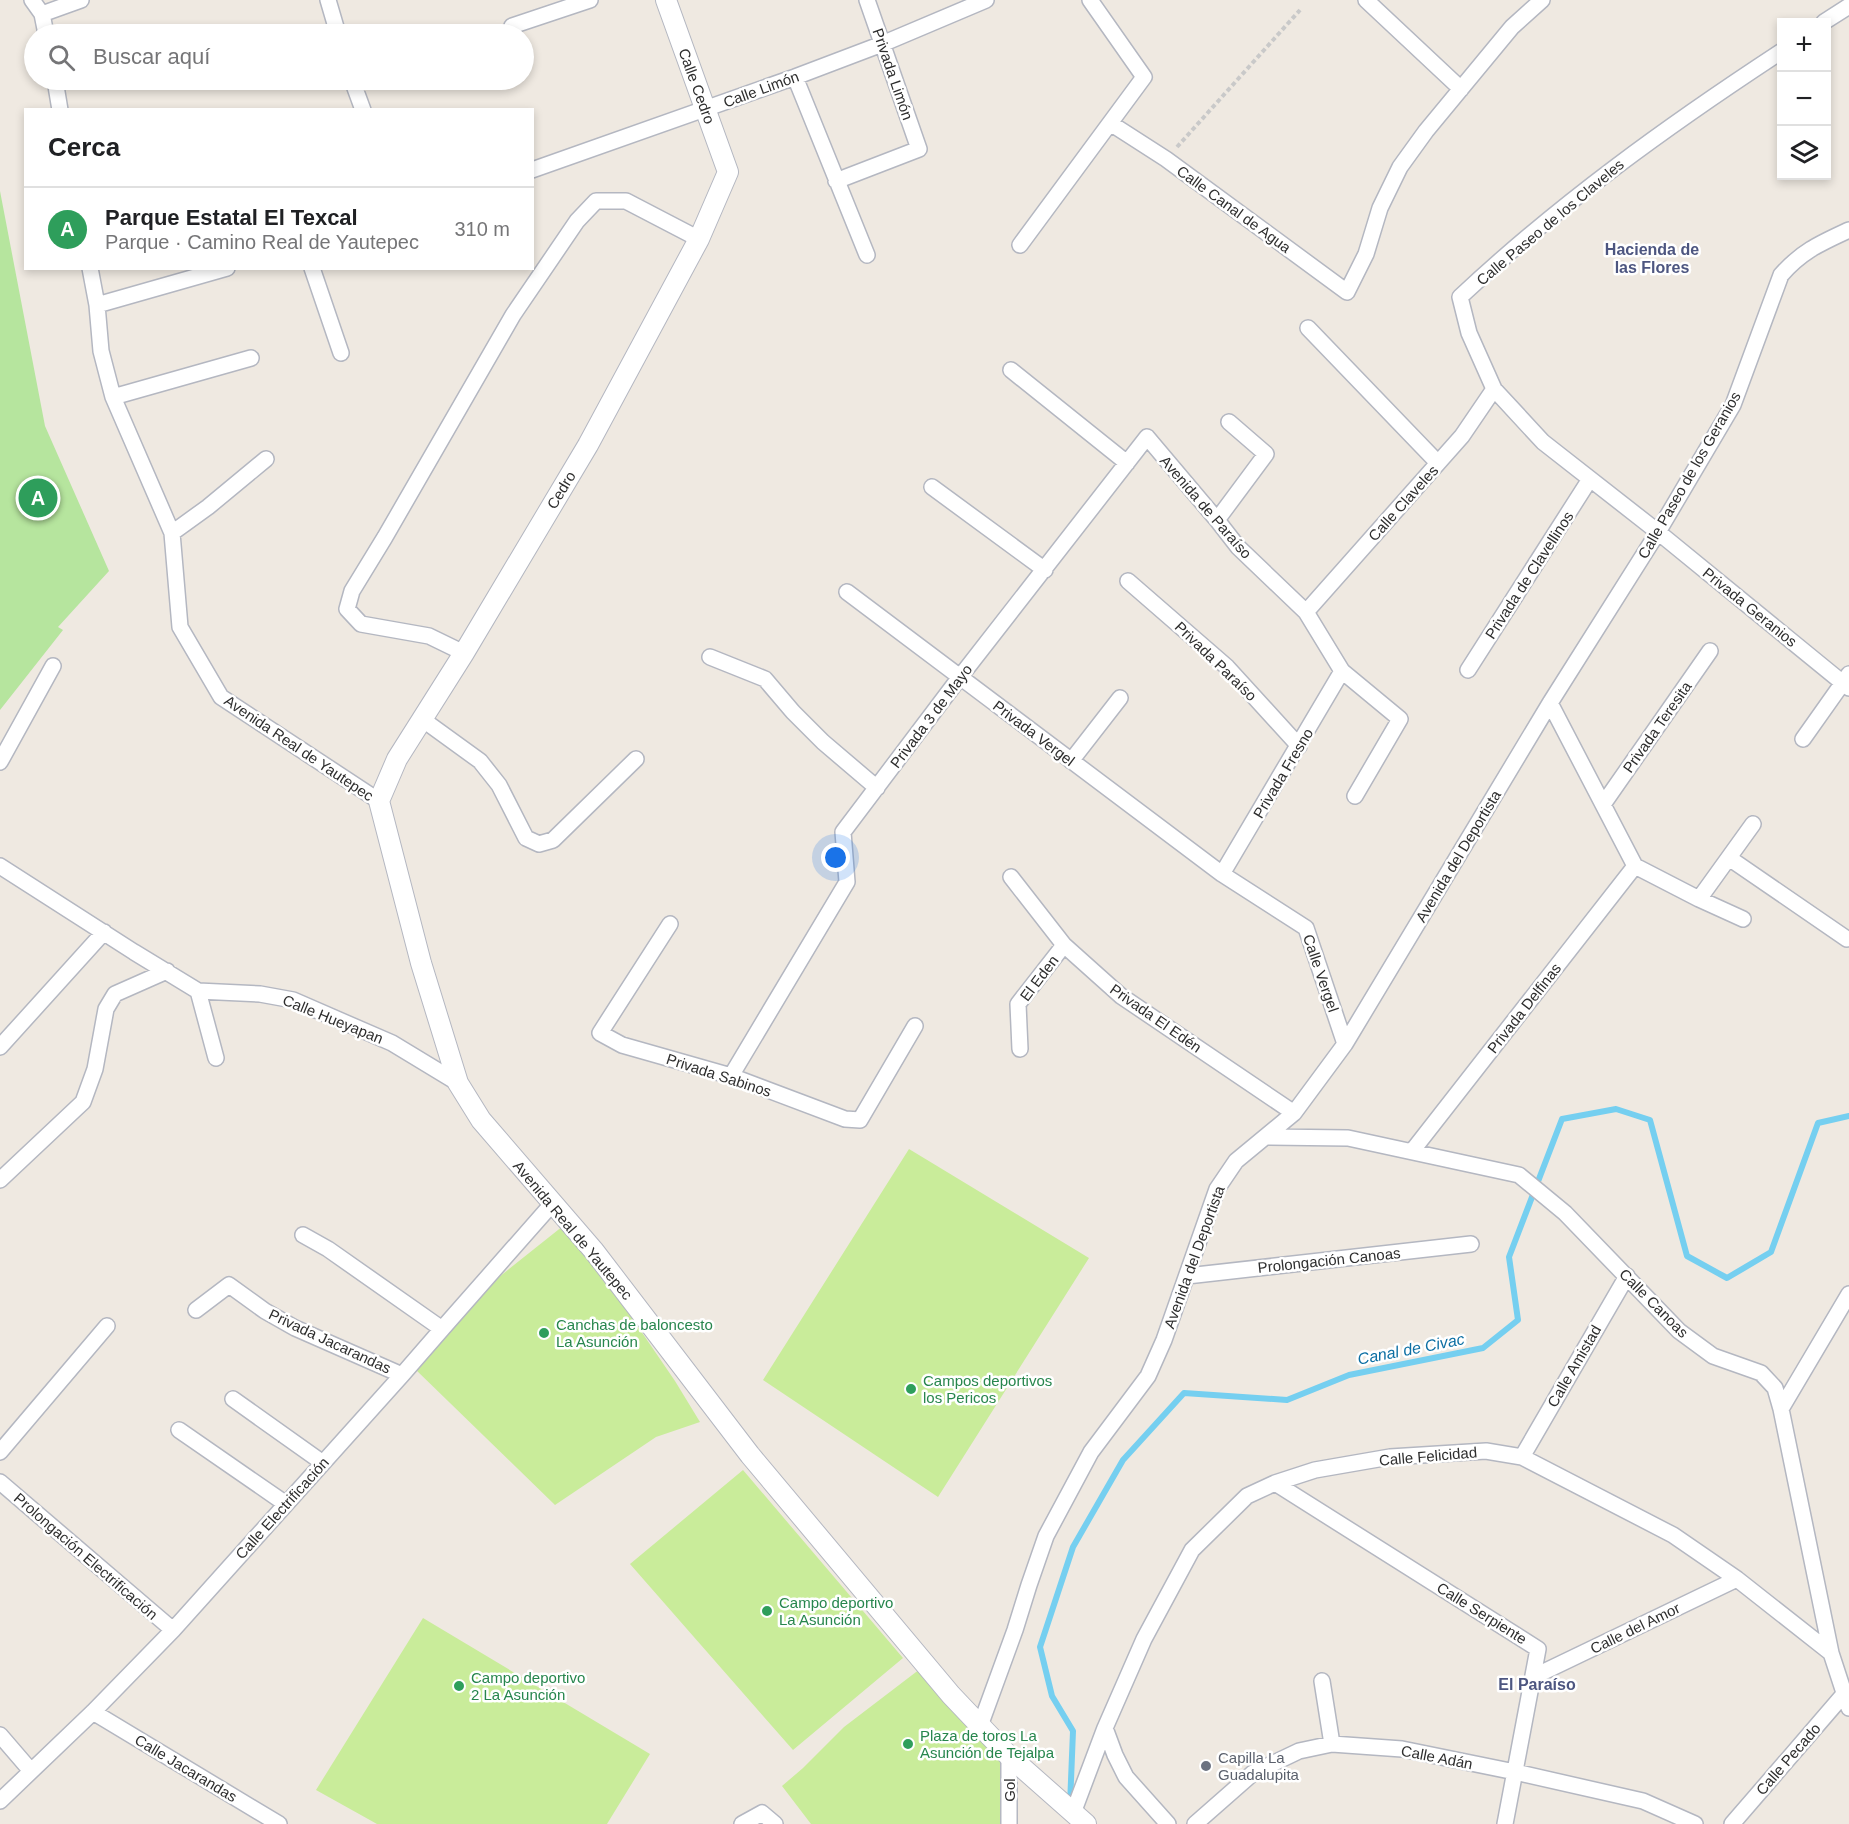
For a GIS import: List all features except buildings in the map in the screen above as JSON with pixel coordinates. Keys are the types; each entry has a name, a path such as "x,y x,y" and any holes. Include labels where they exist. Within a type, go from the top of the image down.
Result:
{"street":[{"path":"32,0 42,14 44,24"},
{"path":"42,14 81,0"},
{"path":"327,0 335,24"},
{"path":"518,24 590,0"},
{"name":"Calle Cedro","path":"666,0 728,172"},
{"name":"Privada Limón","path":"836,181 919,149 867,0"},
{"name":"Calle Limón","path":"534,169 795,77 882,44 986,0"},
{"path":"1020,245 1144,77 1090,0"},
{"path":"1366,0 1461,89 1512,27 1542,0"},
{"path":"1830,18 1849,5 1845,0"},
{"name":"Calle Paseo de los Claveles","path":"1658,532 1544,442 1494,389 1469,333 1460,297 1506,254 1634,153 1710,98 1777,54"},
{"path":"795,77 867,255"},
{"name":"Calle Canal de Agua","path":"1166,159 1347,292 1366,254 1380,208 1400,167 1461,89"},
{"path":"57,90 60,108"},
{"path":"360,90 363,108"},
{"path":"1110,123 1166,159"},
{"name":"Cedro","path":"379,801 397,759 464,653 588,445 699,239 728,172"},
{"path":"464,653 429,636 361,624 347,609 352,591 513,315 577,221 596,201 626,201 699,239"},
{"name":"Calle Paseo de los Geranios","path":"1550,703 1658,532 1732,405 1781,275 1795,259 1818,244 1849,230"},
{"path":"90,270 97,304 101,351 113,398 172,533 208,507 266,459"},
{"path":"97,304 220,270"},
{"path":"313,270 341,353"},
{"path":"1308,328 1438,463"},
{"path":"113,398 251,358"},
{"path":"1011,370 1127,463"},
{"name":"Calle Claveles","path":"1306,612 1462,436 1494,389"},
{"path":"1217,520 1266,454 1229,422"},
{"name":"Privada 3 de Mayo","path":"731,1076 847,882 843,831 1147,437"},
{"name":"Avenida de Paraíso","path":"1147,437 1238,547 1306,612 1342,671 1400,719 1355,796"},
{"name":"Privada de Clavellinos","path":"1468,670 1590,479"},
{"path":"932,487 1045,570"},
{"name":"Privada Geranios","path":"1658,532 1847,681 1803,739"},
{"name":"Avenida Real de Yautepec","path":"172,533 180,627 221,697 379,801 421,963 458,1083 481,1120 594,1251 750,1455 951,1695 1024,1771 1076,1816"},
{"name":"Privada Paraíso","path":"1128,581 1227,668 1299,746"},
{"name":"Privada Vergel","path":"847,592 1222,874"},
{"name":"Privada Teresita","path":"1604,803 1710,651"},
{"path":"710,657 765,679 823,742 877,788"},
{"path":"0,762 53,666"},
{"name":"Privada Fresno","path":"1222,874 1342,671"},
{"path":"1071,761 1120,698"},
{"path":"1550,703 1635,866 1743,919"},
{"name":"Avenida del Deportista","path":"980,1726 1046,1536 1091,1452 1148,1376 1164,1340 1216,1189 1236,1161 1294,1113 1345,1044 1550,703"},
{"path":"423,719 480,761 499,785 526,838 539,844 554,840 636,759"},
{"path":"1699,899 1753,824"},
{"path":"1729,858 1847,939"},
{"name":"Calle Hueyapan","path":"0,866 198,991 260,994 293,1000 392,1043 458,1083"},
{"name":"Privada Delfinas","path":"1413,1150 1635,866"},
{"name":"Calle Vergel","path":"1222,874 1306,928 1345,1044"},
{"name":"Privada El Edén","path":"1011,877 1064,945 1120,996 1294,1113"},
{"name":"Privada Sabinos","path":"670,924 600,1033 622,1045 731,1076 845,1119 860,1120 915,1026"},
{"path":"0,1047 104,932"},
{"name":"El Eden","path":"1020,1049 1018,1004 1064,945"},
{"path":"0,1180 83,1102 95,1069 106,1009 115,994 166,971"},
{"path":"198,991 216,1058"},
{"name":"Calle Canoas","path":"1266,1137 1348,1138 1519,1174 1565,1213 1679,1331 1713,1356 1761,1373 1775,1388 1781,1409 1831,1653 1849,1708"},
{"name":"Calle Electrificación","path":"0,1801 93,1712 173,1630 552,1204"},
{"path":"303,1235 328,1249 442,1329"},
{"name":"Prolongación Canoas","path":"1187,1276 1471,1244"},
{"name":"Calle Amistad","path":"1522,1457 1627,1276"},
{"name":"Privada Jacarandas","path":"196,1310 229,1285 265,1311 295,1328 402,1375"},
{"path":"1781,1409 1844,1315 1849,1294"},
{"path":"0,1452 107,1326"},
{"path":"233,1399 323,1463"},
{"path":"179,1430 286,1504"},
{"name":"Calle Felicidad","path":"1076,1816 1105,1728 1144,1639 1192,1550 1247,1496 1275,1483 1315,1470 1390,1457 1486,1450 1522,1457 1672,1535 1737,1579 1831,1653"},
{"name":"Prolongación Electrificación","path":"0,1482 173,1630"},
{"name":"Calle Serpiente","path":"1275,1483 1538,1649 1505,1824"},
{"name":"Calle del Amor","path":"1533,1677 1737,1579"},
{"path":"1322,1682 1332,1744"},
{"name":"Calle Pecado","path":"1732,1824 1845,1693"},
{"name":"Calle Jacarandas","path":"93,1712 269,1822"},
{"path":"1105,1728 1126,1777 1168,1824"},
{"path":"0,1735 31,1771"},
{"name":"Calle Adán","path":"1195,1824 1253,1773 1299,1751 1332,1744 1402,1749 1515,1772 1643,1801 1695,1824"},
{"name":"Gol","path":"1009,1756 1009,1824"},
{"path":"742,1824 762,1813 775,1824"}],"path":[{"name":"Calle Canal de Agua","path":"1166,159 1300,10"}],"green space":[{"path":"0,191 45,426 109,571 58,627 63,630 0,710"},
{"path":"909,1149 1089,1258 938,1497 763,1380"},
{"name":"Canchas de baloncesto La Asunción","path":"563,1226 617,1296 700,1422 656,1437 555,1505 415,1369 484,1289"},
{"name":"Campo deportivo La Asunción","path":"743,1470 903,1658 793,1750 630,1564"},
{"name":"Campo deportivo 2 La Asunción","path":"423,1618 650,1754 607,1824 377,1824 316,1790"},
{"name":"Plaza de toros La Asunción de Tejalpa","path":"920,1669 1004,1760 1003,1824 811,1824 782,1786 844,1727"}],"waterway":[{"name":"Canal de Civac","path":"1070,1805 1073,1731 1052,1696 1040,1647 1073,1547 1123,1460 1184,1393 1287,1400 1349,1375 1483,1348 1518,1320 1509,1257 1562,1119 1616,1109 1650,1120 1687,1256 1727,1278 1771,1252 1818,1123 1849,1116"}],"place":[{"name":"Parque Estatal El Texcal","path":"38,498"},
{"name":"Canchas de baloncesto La Asunción","path":"544,1333"},
{"name":"Campos deportivos los Pericos","path":"911,1389"},
{"name":"Campo deportivo La Asunción","path":"767,1611"},
{"name":"Campo deportivo 2 La Asunción","path":"459,1686"},
{"name":"Plaza de toros La Asunción de Tejalpa","path":"908,1744"},
{"name":"Capilla La Guadalupita","path":"1206,1766"}],"district":[{"name":"Hacienda de las Flores","path":"1652,258"},
{"name":"El Paraíso","path":"1537,1684"}]}
